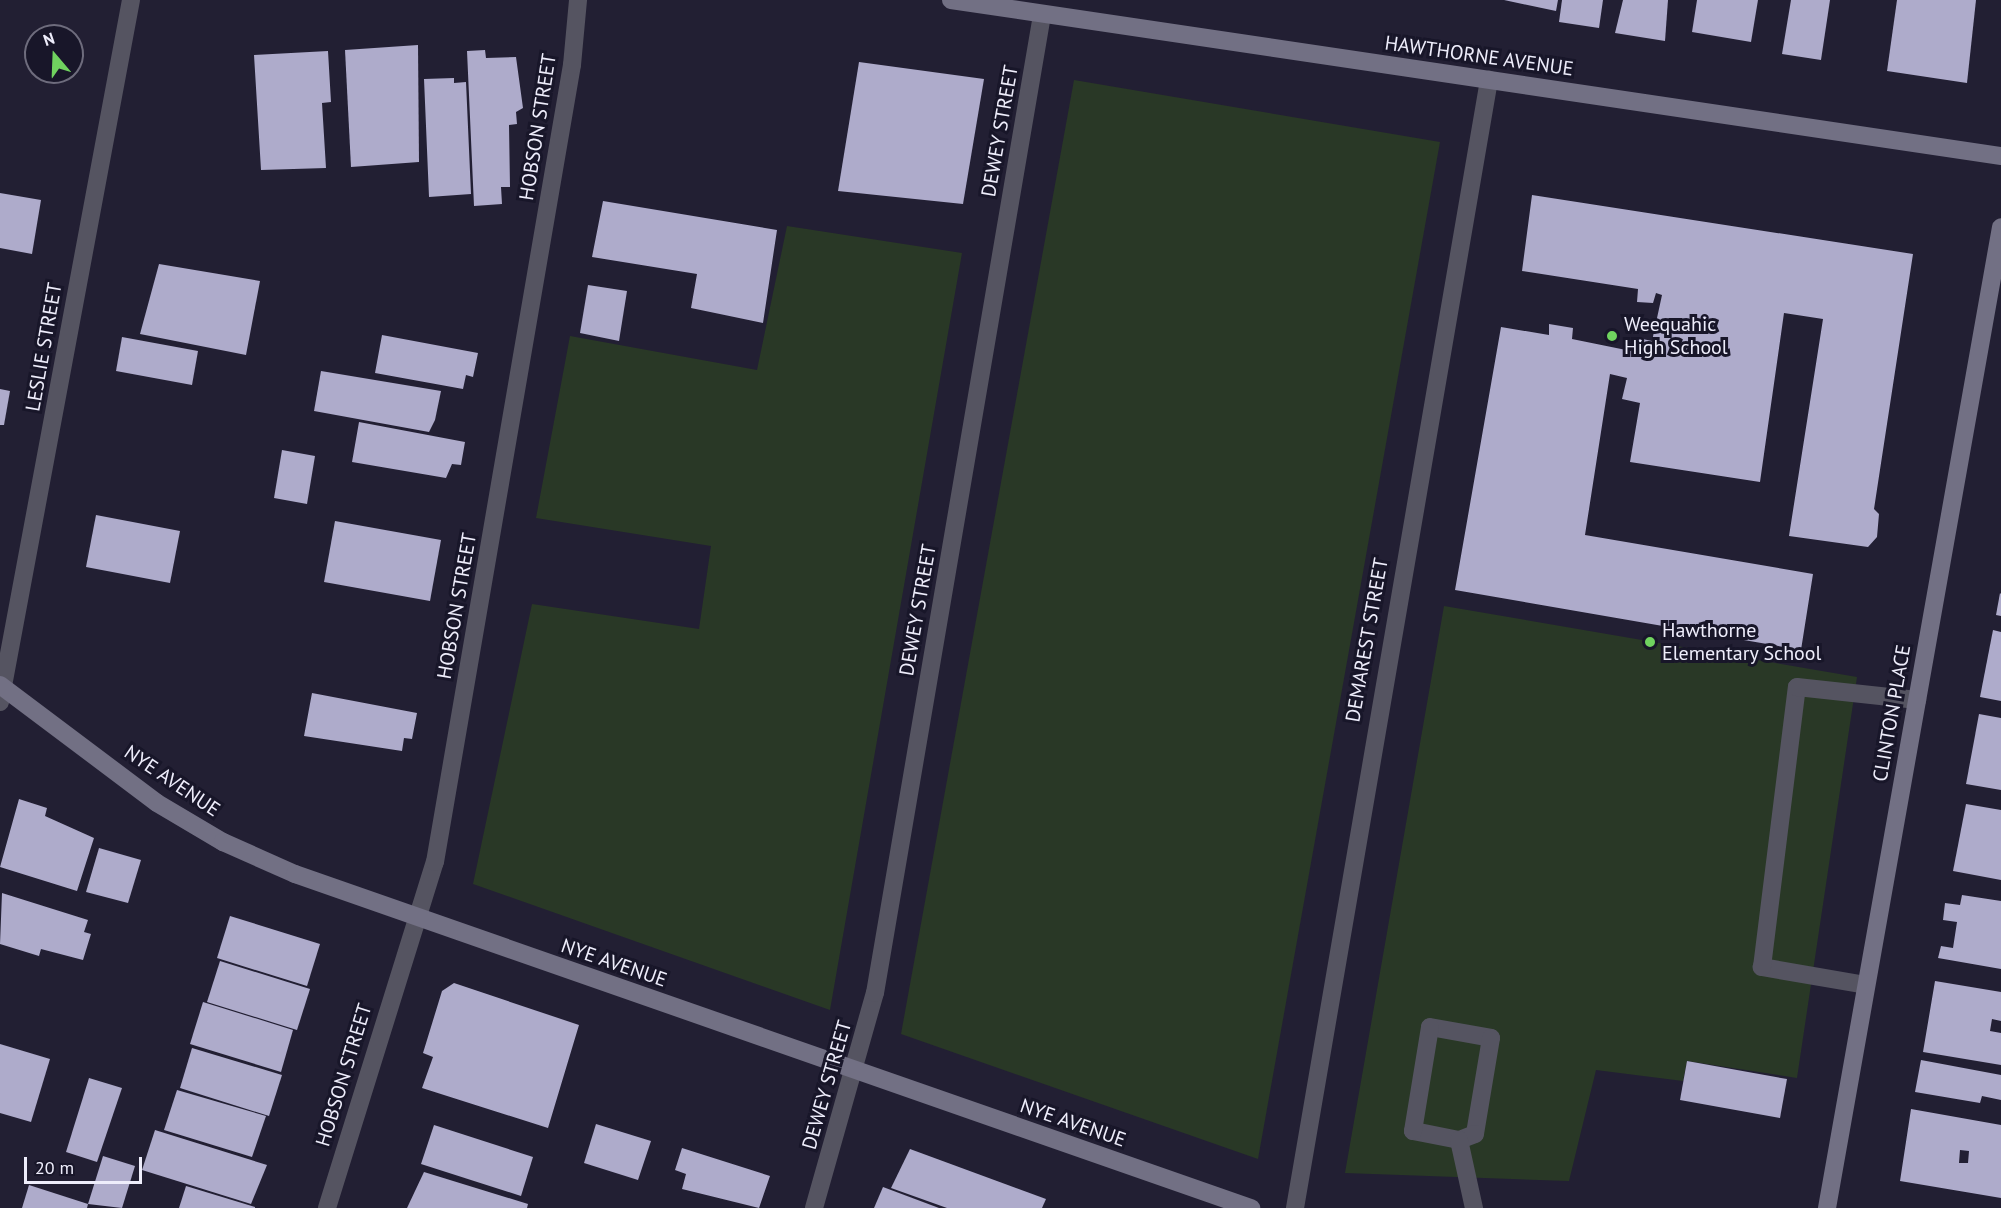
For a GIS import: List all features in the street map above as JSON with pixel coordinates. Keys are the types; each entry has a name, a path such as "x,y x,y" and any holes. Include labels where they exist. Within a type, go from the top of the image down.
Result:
{"street":[{"name":"LESLIE STREET","path":"2,692 131,0"},
{"name":"HOBSON STREET","path":"327,1208 438,850 572,65 578,0"},
{"name":"HAWTHORNE AVENUE","path":"951,0 2001,156"},
{"name":"DEWEY STREET","path":"814,1208 856,1071 875,993 1042,15"},
{"name":"DEMAREST STREET","path":"1295,1208 1489,80"},
{"name":"CLINTON PLACE","path":"1827,1208 2001,227"},
{"path":"1866,985 1762,967 1797,687 1917,700"},
{"name":"NYE AVENUE","path":"2,692 157,803 223,842 416,917 1251,1208"},
{"path":"1430,1027 1491,1038 1475,1134 1459,1140 1413,1131 1430,1027"},
{"path":"1459,1140 1474,1208"}],"green space":[{"path":"1074,80 1440,142 1258,1159 901,1034"},
{"path":"787,226 962,253 830,1010 473,884 532,604 699,629 711,546 536,518 570,336 757,370"},
{"path":"1444,606 1857,677 1797,1078 1687,1061 1683,1081 1596,1070 1569,1181 1345,1173"}],"building":[{"path":"1504,0 1558,0 1556,11"},
{"path":"1562,0 1603,0 1599,28 1559,22"},
{"path":"1623,0 1668,0 1665,41 1615,33"},
{"path":"1697,0 1758,0 1751,42 1692,32"},
{"path":"1791,0 1830,0 1821,60 1782,54"},
{"path":"1897,0 1976,0 1967,83 1887,71"},
{"path":"418,45 419,162 351,167 345,50"},
{"path":"485,50 486,58 516,57 523,108 516,112 517,124 509,125 510,187 501,187 502,204 474,206 467,51"},
{"path":"328,51 331,102 322,103 326,168 261,170 254,55"},
{"path":"859,62 984,79 963,204 838,191"},
{"path":"454,78 454,83 466,82 471,194 429,197 424,79"},
{"path":"0,193 41,200 32,254 0,248"},
{"path":"1532,195 1913,254 1874,509 1879,514 1877,537 1868,547 1789,536 1823,319 1784,313 1760,482 1630,462 1640,403 1622,399 1627,378 1610,374 1585,535 1813,574 1801,650 1455,590 1501,327 1549,335 1549,324 1573,328 1572,339 1631,351 1633,337 1652,341 1662,295 1656,293 1653,303 1637,302 1638,289 1522,271"},
{"path":"603,201 777,230 763,323 691,308 697,274 592,257"},
{"path":"159,264 260,281 246,355 140,334"},
{"path":"588,285 627,291 619,341 580,333"},
{"path":"382,335 478,353 473,377 466,375 463,389 375,373"},
{"path":"122,337 198,351 192,385 116,371"},
{"path":"321,371 441,391 435,420 429,432 314,411"},
{"path":"0,389 10,391 4,425 0,425"},
{"path":"359,422 465,442 461,465 452,464 446,478 352,462"},
{"path":"282,450 315,456 307,504 274,498"},
{"path":"96,515 180,531 170,583 86,567"},
{"path":"335,521 441,540 430,601 324,582"},
{"path":"2001,594 2001,616 1996,615"},
{"path":"1993,630 2001,632 2001,701 1980,697"},
{"path":"312,693 417,713 412,739 404,738 402,751 304,736"},
{"path":"1979,714 2001,718 2001,790 1966,784"},
{"path":"19,799 47,808 45,816 94,838 77,891 0,867"},
{"path":"1966,804 2001,810 2001,880 1953,871"},
{"path":"99,848 141,860 128,903 86,892"},
{"path":"2,893 88,920 84,932 91,934 83,960 41,949 39,956 0,944"},
{"path":"1962,895 2001,901 2001,969 1938,958 1941,946 1953,948 1957,922 1943,920 1945,903 1960,905"},
{"path":"230,916 320,944 307,986 217,958"},
{"path":"220,961 310,989 297,1030 207,1002"},
{"path":"1935,981 2001,992 2001,1021 1992,1019 1990,1031 2001,1033 2001,1065 1923,1052"},
{"path":"454,983 579,1025 548,1128 422,1088 433,1057 423,1053 442,991"},
{"path":"203,1002 293,1030 281,1072 190,1044"},
{"path":"0,1044 50,1059 31,1122 0,1113"},
{"path":"192,1048 282,1075 269,1116 180,1088"},
{"path":"1921,1060 2001,1075 2001,1100 1982,1096 1980,1103 1915,1092"},
{"path":"1687,1061 1787,1079 1780,1118 1680,1100"},
{"path":"89,1078 122,1088 97,1162 66,1152"},
{"path":"177,1090 266,1116 252,1157 164,1130"},
{"path":"1911,1109 2001,1125 2001,1198 1900,1181","holes":["1960,1150 1969,1151 1968,1163 1959,1163"]},
{"path":"596,1124 651,1141 638,1180 584,1163"},
{"path":"434,1125 533,1157 521,1196 421,1164"},
{"path":"155,1130 267,1165 251,1204 142,1170"},
{"path":"682,1148 770,1176 759,1208 682,1189 686,1174 675,1170"},
{"path":"910,1149 1046,1199 1042,1208 947,1208 891,1188"},
{"path":"103,1156 135,1166 122,1208 88,1204"},
{"path":"424,1172 528,1204 527,1208 407,1208"},
{"path":"29,1185 88,1204 87,1208 22,1208"},
{"path":"186,1186 255,1207 255,1208 179,1208"},
{"path":"883,1187 939,1208 874,1208"}],"place":[{"name":"Weequahic High School","path":"1612,336"},
{"name":"Hawthorne Elementary School","path":"1650,642"}]}
